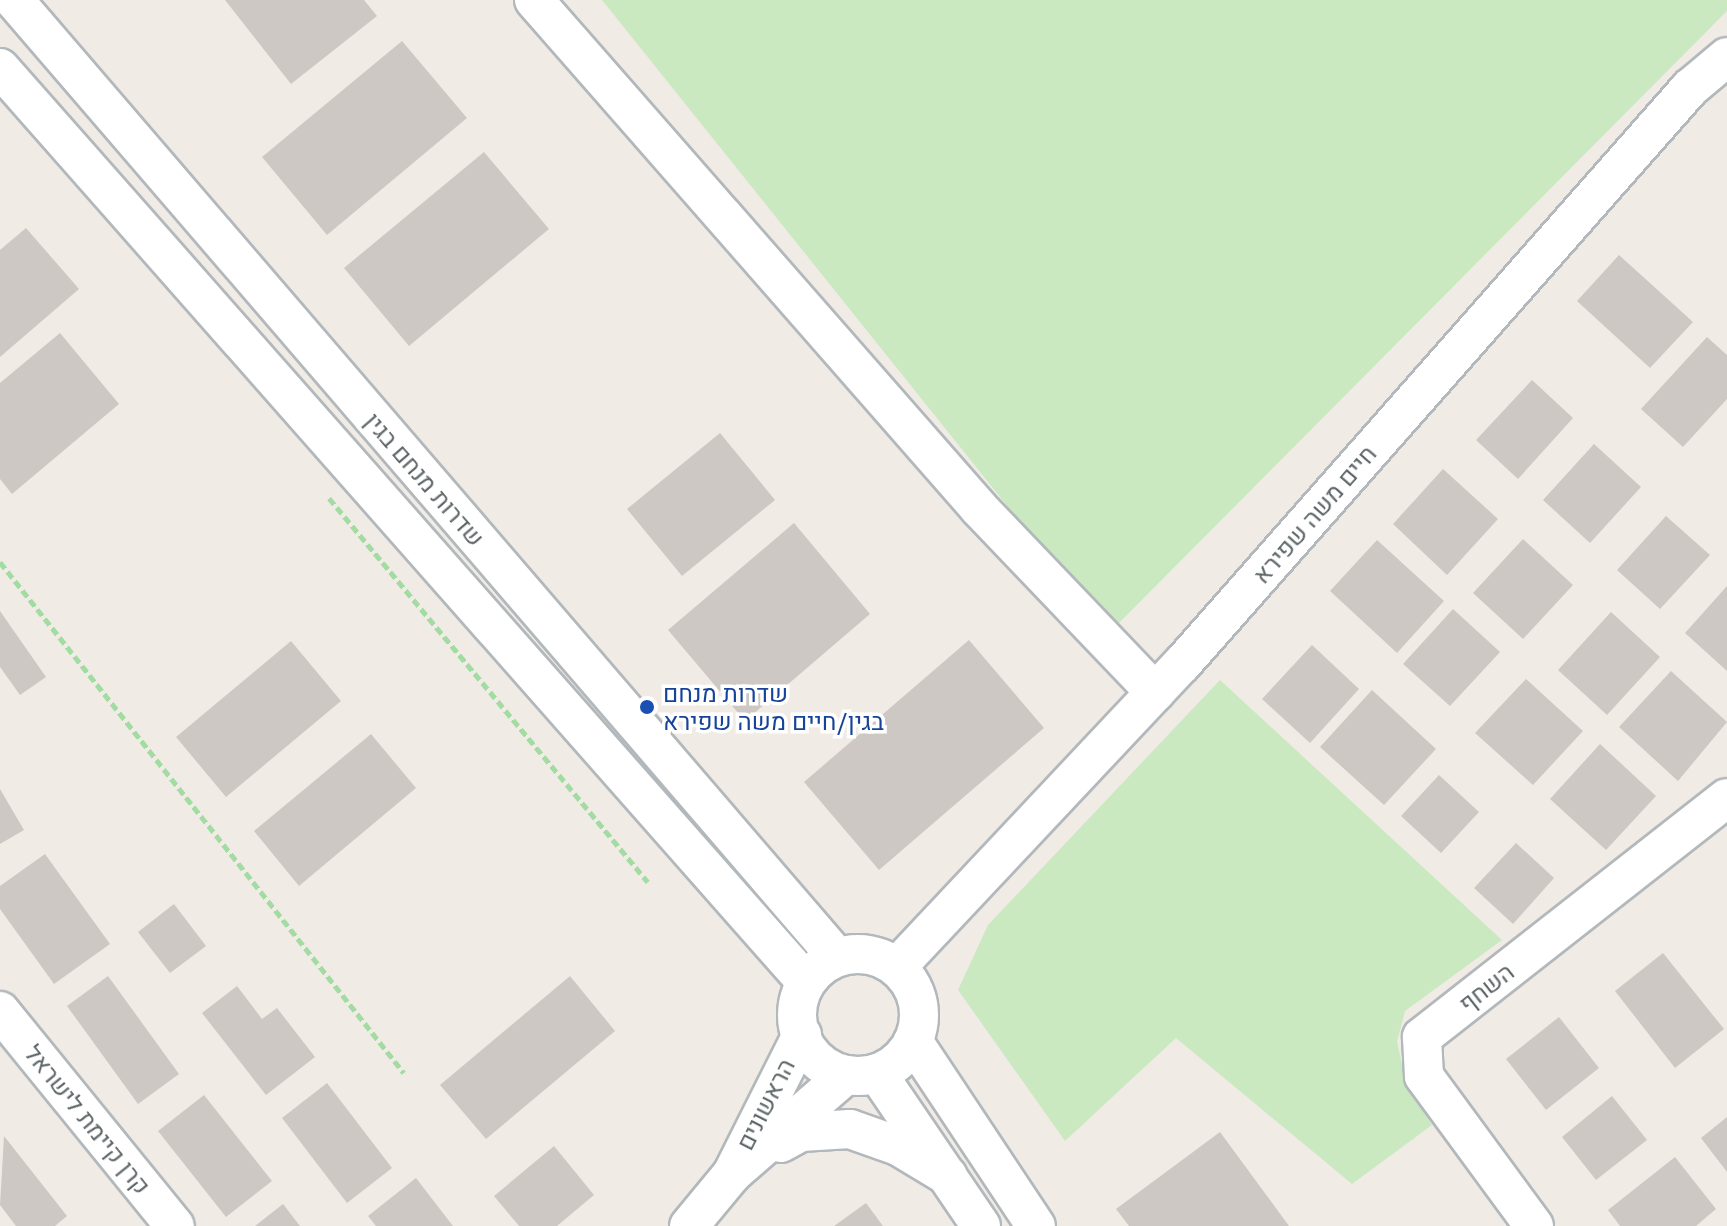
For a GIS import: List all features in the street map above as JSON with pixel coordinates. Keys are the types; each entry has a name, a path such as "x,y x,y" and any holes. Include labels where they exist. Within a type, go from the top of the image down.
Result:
{"street":[{"name":"שדרות מנחם בגין","path":"14,0 837,957"},
{"path":"534,0 979,508 1155,692"},
{"name":"חיים משה שפירא","path":"897,967 1155,692 1690,88 1727,57"},
{"name":"שדרות מנחם בגין","path":"0,68 806,982"},
{"name":"השחף","path":"1534,1226 1424,1076 1422,1037 1727,798"},
{"path":"981,1226 948,1176 861,1074 819,1062 802,1035 797,1015 806,982 837,957 858,953 897,967 918,1002 913,1041 1036,1226"},
{"name":"קרן קיימת לישראל","path":"0,1011 175,1226"},
{"name":"הראשונים","path":"689,1226 732,1174 802,1035"},
{"path":"861,1074 913,1041"},
{"name":"הראשונים","path":"732,1174 861,1074"},
{"path":"763,1152 801,1132 850,1129 898,1146 948,1176"}],"path":[{"path":"0,562 404,1073"}],"green space":[{"path":"602,0 1727,0 1727,11 1109,633"},
{"path":"1220,680 1502,940 1405,1011 1397,1042 1407,1085 1432,1125 1352,1184 1176,1038 1065,1141 958,990 988,925"}],"building":[{"path":"225,0 364,0 377,16 291,84"},
{"path":"402,41 467,118 327,235 262,157"},
{"path":"484,152 549,229 409,346 344,268"},
{"path":"26,228 79,289 0,357 0,250"},
{"path":"1619,255 1693,322 1650,368 1577,301"},
{"path":"60,333 119,404 12,494 0,479 0,383"},
{"path":"1707,337 1727,355 1727,399 1683,447 1641,409"},
{"path":"1532,380 1573,418 1518,479 1476,440"},
{"path":"720,433 775,500 682,576 627,509"},
{"path":"1594,444 1641,487 1590,543 1543,500"},
{"path":"1443,469 1498,519 1447,575 1393,524"},
{"path":"1666,516 1710,555 1660,609 1617,570"},
{"path":"794,523 870,614 745,721 668,630"},
{"path":"1523,539 1573,585 1523,639 1473,593"},
{"path":"1377,540 1444,601 1397,653 1330,591"},
{"path":"1727,586 1727,671 1685,633"},
{"path":"1453,609 1500,652 1450,706 1403,664"},
{"path":"0,611 46,677 20,695 0,667"},
{"path":"1611,612 1660,657 1607,715 1558,670"},
{"path":"969,640 1044,728 879,870 804,782"},
{"path":"291,641 341,701 226,797 176,737"},
{"path":"1312,645 1359,689 1310,743 1262,699"},
{"path":"1671,671 1727,722 1678,781 1619,727"},
{"path":"1526,679 1583,731 1533,785 1475,733"},
{"path":"1372,690 1436,749 1384,805 1320,747"},
{"path":"371,734 416,788 299,886 254,831"},
{"path":"1600,744 1656,796 1606,850 1550,799"},
{"path":"1439,775 1479,812 1441,853 1401,816"},
{"path":"0,789 24,830 0,844"},
{"path":"1516,843 1554,878 1513,924 1474,888"},
{"path":"45,854 110,944 54,984 0,909 0,886"},
{"path":"174,904 206,946 170,973 138,932"},
{"path":"1663,953 1724,1029 1675,1068 1615,991"},
{"path":"108,976 179,1074 138,1104 67,1006"},
{"path":"570,976 615,1031 486,1139 440,1085"},
{"path":"237,986 262,1019 277,1008 315,1057 266,1095 202,1013"},
{"path":"1559,1017 1599,1068 1546,1110 1506,1059"},
{"path":"327,1083 392,1168 347,1203 282,1118"},
{"path":"204,1095 272,1181 226,1217 158,1131"},
{"path":"1612,1096 1647,1140 1596,1180 1562,1137"},
{"path":"1727,1117 1727,1172 1701,1138"},
{"path":"1220,1132 1289,1226 1129,1226 1116,1209"},
{"path":"4,1136 67,1216 55,1226 16,1226 0,1205"},
{"path":"554,1146 594,1195 557,1226 519,1226 494,1196"},
{"path":"1675,1157 1716,1209 1696,1226 1620,1226 1608,1210"},
{"path":"416,1178 453,1226 376,1226 368,1216"},
{"path":"866,1203 883,1226 834,1226"},
{"path":"283,1204 300,1226 255,1226"}],"place":[{"name":"שדרות מנחם בגין/חיים משה שפירא","path":"647,707"}]}
